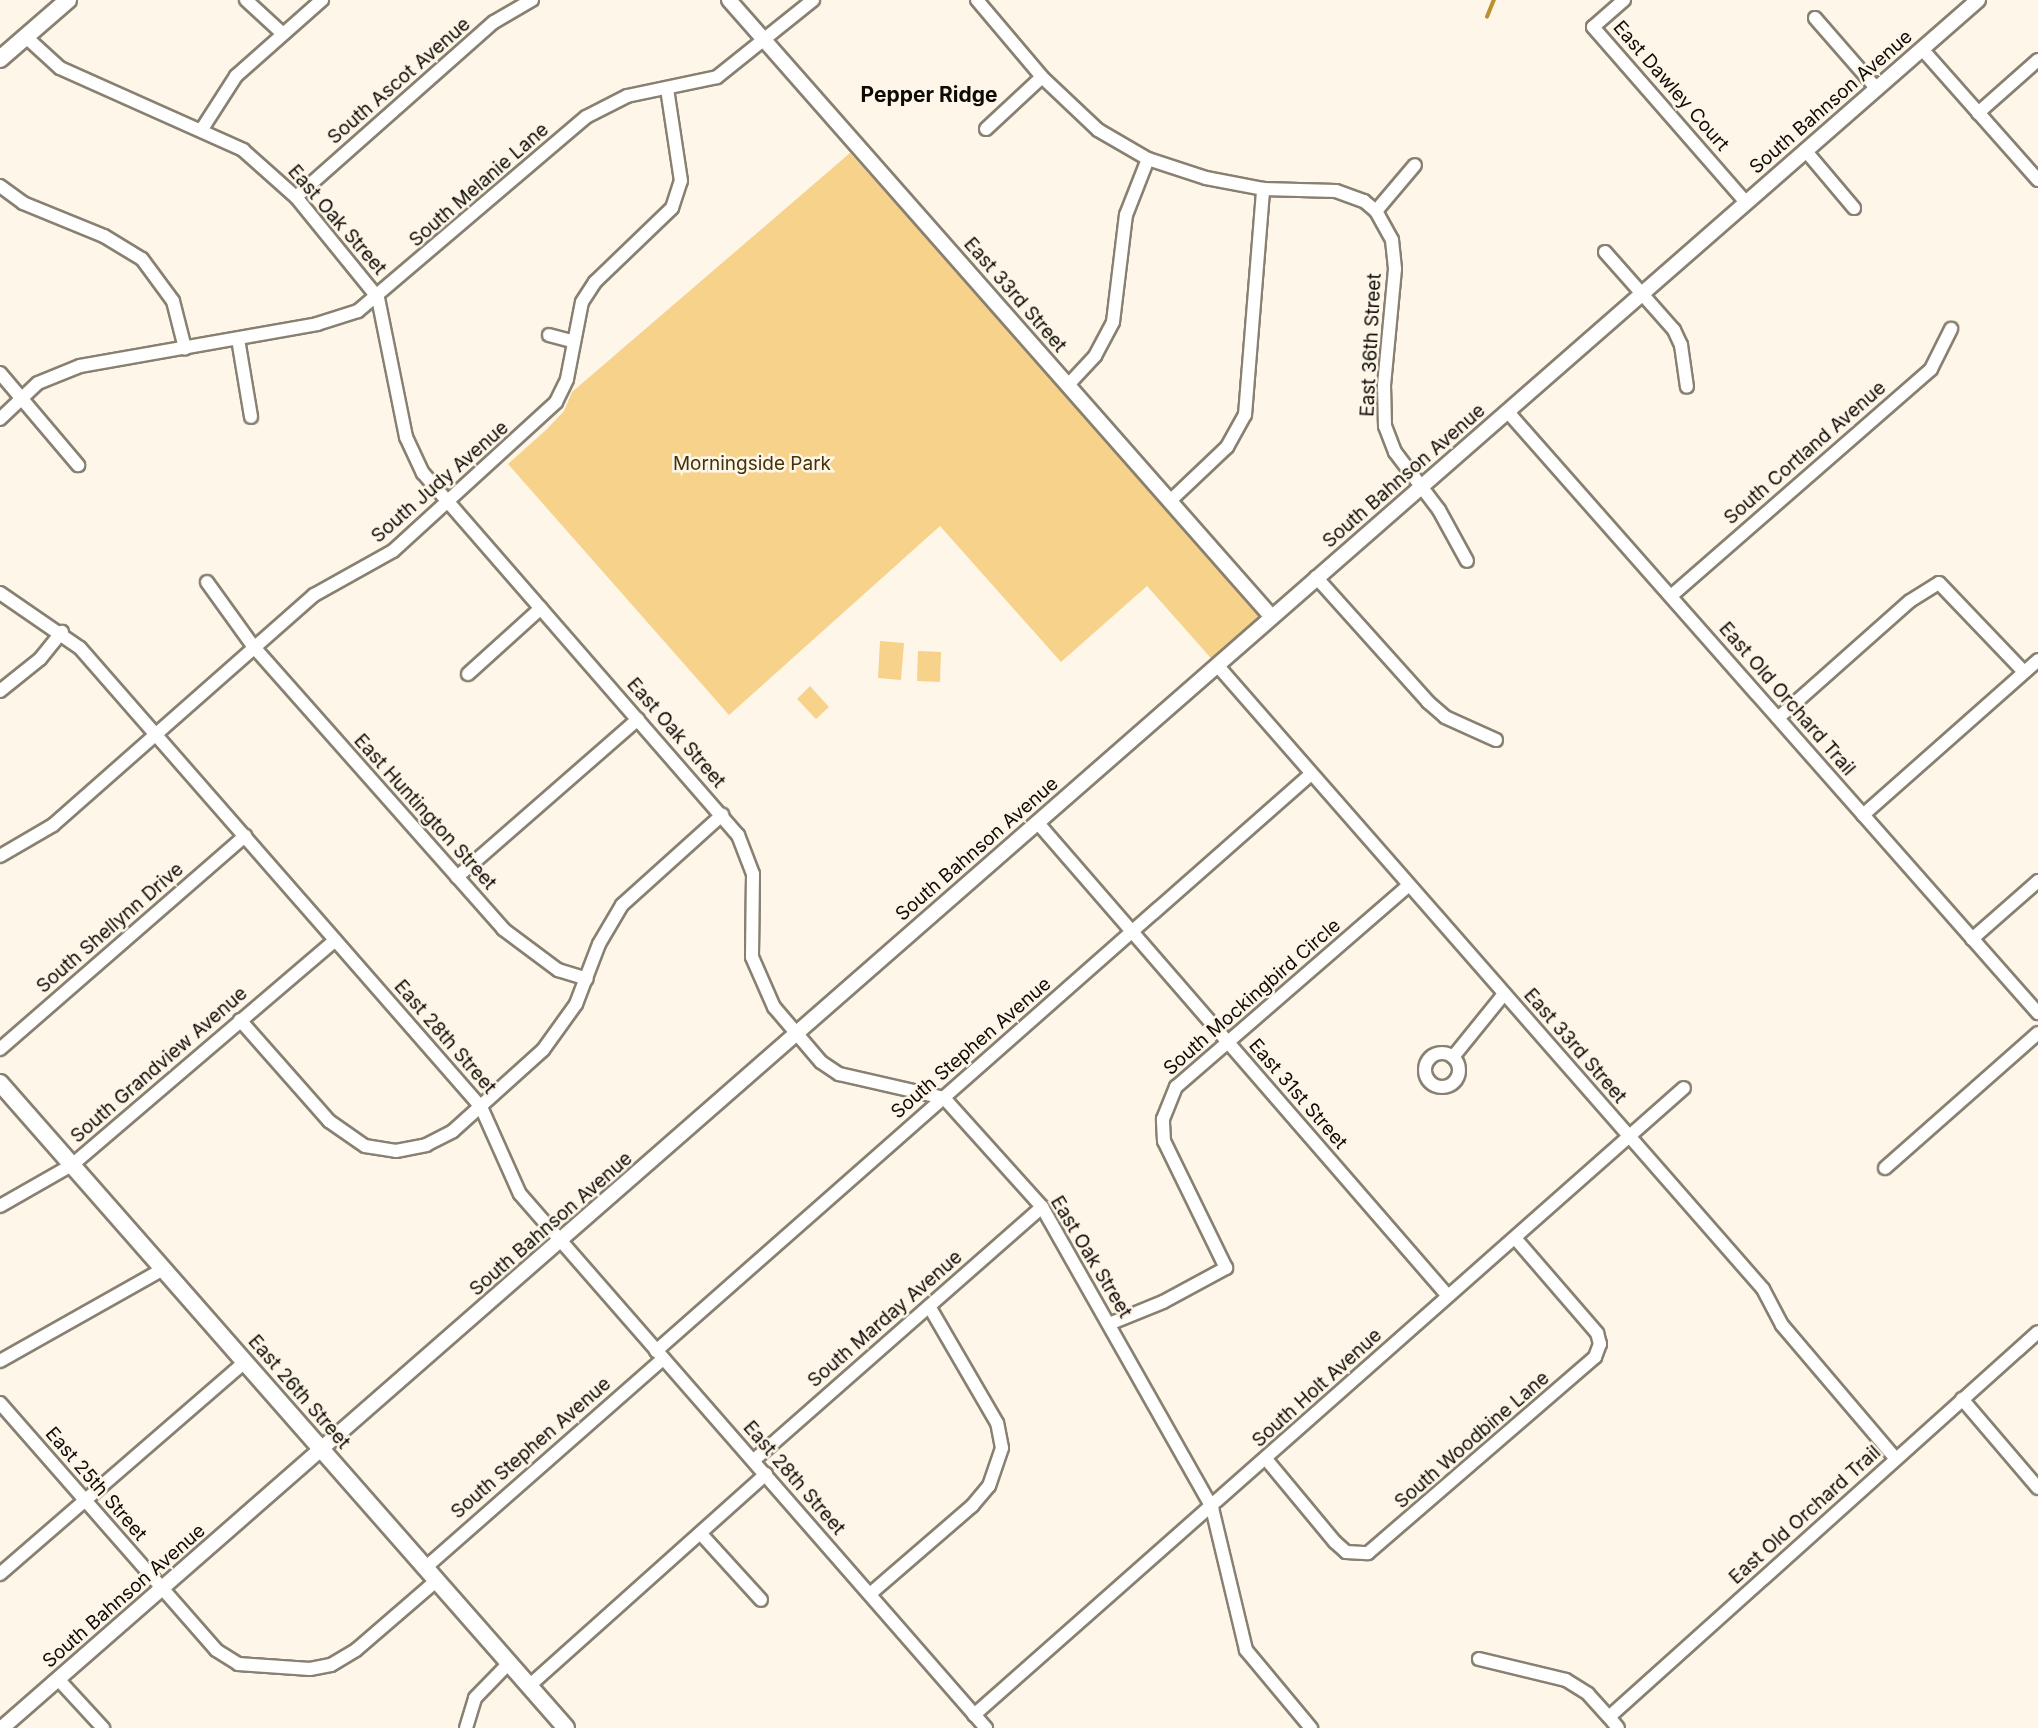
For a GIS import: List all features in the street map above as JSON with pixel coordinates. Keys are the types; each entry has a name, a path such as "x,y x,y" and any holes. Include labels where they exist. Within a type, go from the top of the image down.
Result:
{"main road":[{"path":"0,59 68,0"},
{"name":"East 26th Street","path":"0,1083 566,1728"}],"street":[{"path":"246,0 283,34"},
{"path":"202,129 236,76 322,0"},
{"name":"South Ascot Avenue","path":"296,197 494,22 532,0"},
{"name":"East 33rd Street","path":"730,0 1272,616"},
{"name":"South Melanie Lane","path":"0,419 21,396 55,374 80,366 238,340 341,318 378,298 586,117 626,96 717,77 813,0"},
{"path":"977,0 1042,77 1098,130 1148,159 1206,177 1263,189 1336,191 1364,201 1376,211 1415,165"},
{"name":"East Dawley Court","path":"1624,0 1594,27 1745,201"},
{"name":"South Bahnson Avenue","path":"2,1728 1978,0"},
{"path":"1815,18 1876,88"},
{"name":"East Oak Street","path":"26,37 66,71 202,129 243,150 296,197 378,298 406,438 423,473 722,815 750,859 756,973 795,1035 839,1074 944,1098 1042,1207 1212,1508 1246,1650 1306,1726"},
{"path":"1922,49 2038,180"},
{"path":"1978,113 2038,60"},
{"path":"986,128 1042,77"},
{"name":"South Judy Avenue","path":"0,856 54,825 253,646 314,595 394,551 556,402 567,379 572,341 582,303 595,282 672,208 681,181 667,88"},
{"path":"1805,149 1854,208"},
{"path":"1068,385 1095,356 1113,321 1125,215 1148,159"},
{"path":"0,186 23,203 104,236 142,259 173,301 185,348"},
{"path":"1170,501 1227,447 1245,415 1263,189"},
{"name":"East 36th Street","path":"1376,211 1392,240 1395,269 1383,412 1390,442 1422,485 1467,561"},
{"path":"1605,252 1642,292 1681,345 1687,387"},
{"name":"South Cortland Avenue","path":"1671,596 1931,369 1951,329"},
{"path":"549,335 572,341"},
{"path":"238,340 251,417"},
{"path":"0,373 78,465"},
{"name":"East Old Orchard Trail","path":"1507,411 2038,1013"},
{"path":"1316,577 1427,702 1446,717 1496,740"},
{"name":"East Huntington Street","path":"207,582 253,646 457,877 528,951 558,970 587,979"},
{"path":"1778,718 1910,601 1939,583 2024,672"},
{"name":"East 28th Street","path":"0,593 62,632 157,733 481,1107 520,1195 986,1728"},
{"path":"468,674 541,608"},
{"path":"0,691 40,659 62,632"},
{"path":"1863,815 2038,660"},
{"name":"East 33rd Street","path":"1217,665 1763,1289 1803,1351 1896,1459"},
{"path":"457,877 638,719"},
{"name":"South Stephen Avenue","path":"425,1568 944,1098 1311,774"},
{"path":"240,1020 329,1121 365,1146 396,1151 426,1145 481,1107 543,1051 576,1004 599,944 622,905 722,815"},
{"name":"East 31st Street","path":"1037,822 1448,1296"},
{"name":"South Shellynn Drive","path":"0,1049 245,836"},
{"path":"1972,939 2038,881"},
{"name":"South Mockingbird Circle","path":"1109,1324 1163,1302 1226,1268 1164,1141 1163,1119 1177,1087 1409,885"},
{"name":"South Grandview Avenue","path":"0,1206 72,1165 335,940"},
{"path":"1453,1057 1504,994"},
{"path":"1885,1168 2038,1033"},
{"name":"South Holt Avenue","path":"974,1715 1212,1508 1684,1088"},
{"name":"South Marday Avenue","path":"754,1460 1042,1207"},
{"name":"South Woodbine Lane","path":"1266,1459 1335,1542 1346,1552 1368,1553 1595,1357 1600,1344 1597,1333 1516,1239"},
{"path":"0,1361 163,1269"},
{"path":"870,1594 972,1506 989,1486 1002,1448 997,1423 929,1306"},
{"name":"East Old Orchard Trail","path":"1609,1717 2038,1332"},
{"path":"0,1574 245,1362"},
{"path":"1962,1399 2038,1488"},
{"name":"East 25th Street","path":"0,1403 161,1589 227,1659 248,1667 310,1669 348,1656 436,1580"},
{"path":"529,1686 766,1475"},
{"path":"701,1534 761,1600"},
{"path":"1479,1660 1566,1680 1588,1694 1618,1728"},
{"path":"466,1728 475,1698 509,1663"},
{"path":"58,1679 103,1728"}],"green space":[{"name":"Morningside Park","path":"850,153 1271,616 1217,665 1147,586 1061,662 940,526 729,715 508,464 564,411 572,392"},
{"path":"880,641 904,643 901,680 878,678"},
{"path":"918,651 941,652 940,682 917,681"},
{"path":"810,686 829,707 816,719 797,699"}],"waterway":[{"path":"1487,17 1494,0"}],"district":[{"name":"Pepper Ridge","path":"929,95"}]}
